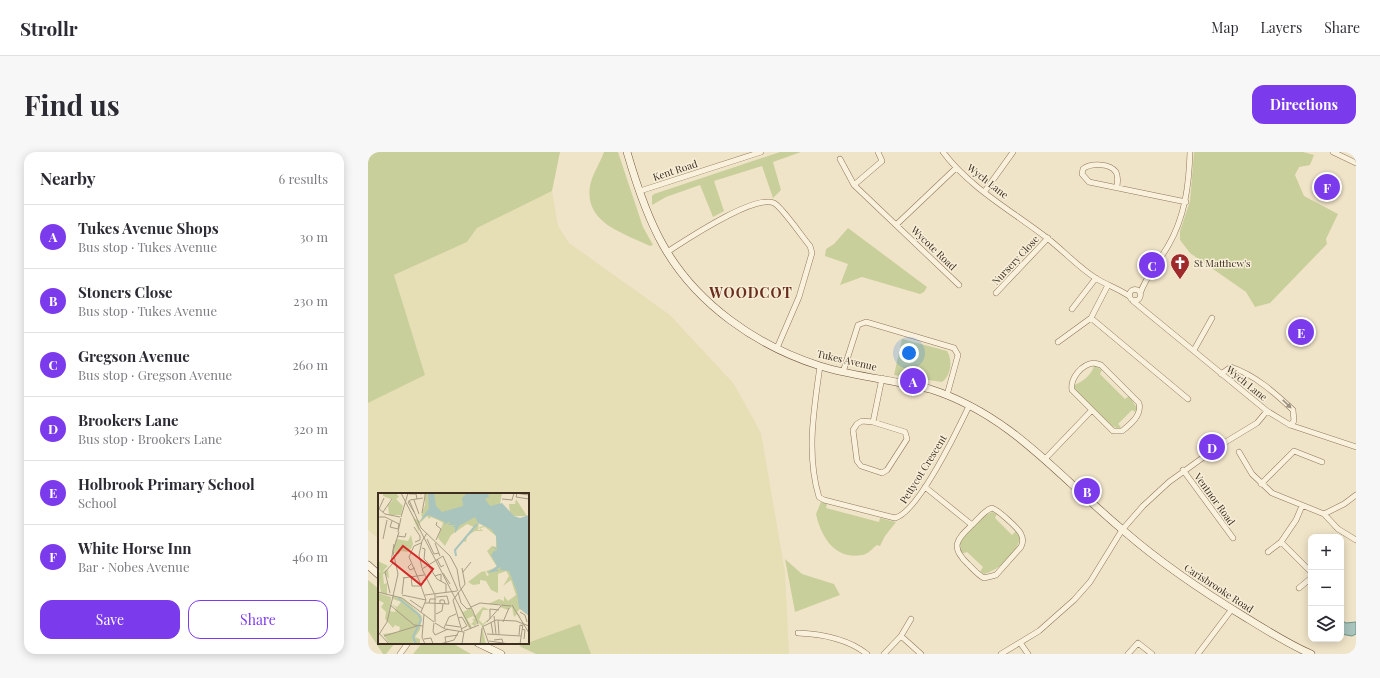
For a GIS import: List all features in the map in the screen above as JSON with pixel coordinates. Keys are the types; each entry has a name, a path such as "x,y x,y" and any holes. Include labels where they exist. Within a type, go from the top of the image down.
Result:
{"street":[{"name":"Tukes Avenue","path":"627,152 653,224 667,252 690,281 713,306 743,329 757,339 820,366 843,372 882,378 948,395 969,406 997,421 1015,434 1045,459 1122,530"},
{"name":"Kent Road","path":"640,191 760,152"},
{"path":"854,185 882,161 878,152"},
{"name":"Wych Lane","path":"943,152 956,168 985,192 1048,238 1096,278 1121,290 1129,296"},
{"path":"985,192 1013,152"},
{"path":"1145,280 1132,290 1129,296 1133,301 1139,299 1145,280 1168,245 1180,223 1186,202 1189,180 1190,152"},
{"path":"1333,152 1356,163"},
{"name":"Wycote Road","path":"840,159 854,185 897,224 959,285"},
{"path":"1117,188 1118,177 1115,170 1110,167 1091,164 1083,169 1082,174 1089,182 1117,188 1186,202"},
{"name":"Wycote Road","path":"897,224 956,168"},
{"path":"667,252 726,216 766,202 776,204 810,246 812,252 799,297 777,348"},
{"name":"Nursery Close","path":"996,293 1048,238"},
{"path":"1072,309 1096,278"},
{"path":"1058,342 1091,318 1108,285"},
{"name":"Wych Lane","path":"1121,290 1132,290"},
{"path":"1132,290 1137,290 1140,295 1142,306"},
{"name":"Wych Lane","path":"1133,301 1142,306 1155,320 1194,350 1267,411 1290,424 1356,447"},
{"path":"1091,318 1188,399"},
{"path":"1194,350 1212,318"},
{"path":"843,372 858,325 866,322 954,348 958,355 948,395"},
{"path":"1090,363 1101,365 1138,400 1140,406 1138,415 1119,432 1112,431 1091,412 1074,394 1071,388 1074,378 1085,366 1090,363"},
{"name":"Pettycot Crescent","path":"820,366 813,422 812,446 816,485 820,497 824,500 895,518 906,512 924,487 969,406"},
{"path":"1221,374 1231,367 1249,374 1293,410 1294,421 1290,424"},
{"path":"873,422 882,378"},
{"path":"1001,654 1021,644 1057,618 1090,582 1122,530 1155,494 1183,470 1257,422 1267,411"},
{"path":"1045,459 1091,412"},
{"path":"862,421 873,422 898,428 905,432 906,439 887,470 882,473 861,466 857,461 853,430 857,424 862,421"},
{"path":"1261,484 1294,451 1322,462"},
{"path":"1239,452 1261,484 1272,493 1324,514 1338,529 1356,540"},
{"name":"Ventnor Road","path":"1183,470 1233,538"},
{"path":"924,487 972,525"},
{"path":"1324,514 1344,504 1356,495"},
{"path":"1268,552 1281,542 1296,520 1302,506"},
{"path":"994,509 1021,534 1021,547 992,577 982,577 961,558 957,552 959,538 972,525 986,511 994,509"},
{"name":"Carisbrooke Road","path":"1122,530 1160,561 1232,609 1274,635 1311,654"},
{"path":"1281,542 1309,570"},
{"path":"368,566 378,574"},
{"path":"1299,588 1308,580"},
{"path":"1198,654 1232,609"},
{"path":"884,654 901,636 911,619"},
{"path":"798,633 842,641 853,645 867,654"},
{"path":"901,636 922,654"},
{"path":"1128,654 1138,643 1152,654"},
{"path":"400,654 407,644"},
{"path":"480,644 500,654"},
{"path":"1021,644 1028,654"}],"shaded area":[{"path":"552,191 558,226 569,243 670,315 734,384 761,433 785,572 789,654 591,654 580,624 529,643 529,493 378,493 378,538 368,530 368,403 425,375 394,275 467,242 477,228"}],"green space":[{"path":"368,152 560,152 552,191 477,228 467,242 394,275 425,375 368,403"},
{"path":"604,152 618,152 643,227 653,245 650,246 608,225 599,218 593,209 590,199 590,186"},
{"path":"780,152 801,152 773,162 781,190 773,198 762,166 714,181 724,211 713,217 700,185 666,197 652,205 652,196 654,194"},
{"path":"1194,152 1303,152 1314,155 1310,165 1299,167 1295,175 1304,196 1338,214 1326,239 1327,244 1270,303 1255,307 1246,292 1190,253 1180,240 1180,231 1190,201"},
{"path":"848,228 927,287 924,292 920,294 862,277 840,285 848,264 825,256 826,249 834,244"},
{"path":"902,339 947,351 950,359 950,368 947,376 942,382 894,375"},
{"path":"1094,365 1102,370 1100,374 1125,399 1129,396 1137,408 1135,412 1132,410 1118,424 1121,427 1119,429 1112,426 1073,389 1074,385 1089,375"},
{"path":"821,502 827,504 826,508 879,522 880,518 896,522 885,536 880,546 877,545 864,555 852,556 844,554 831,545 818,523 816,514"},
{"path":"992,512 997,514 995,518 1012,535 1016,531 1020,536 1016,548 1008,560 996,569 984,574 980,572 983,567 967,552 961,554 960,543 973,526"},
{"path":"785,559 802,574 834,584 840,595 795,612"},
{"path":"368,580 378,588 378,644 394,644 386,654 383,654 368,631"},
{"path":"580,624 591,654 536,654 519,646 529,644 529,642"},
{"path":"421,644 454,644 471,654 413,654"}],"water":[{"path":"1344,622 1356,622 1356,634 1352,636 1344,635"}],"place":[{"name":"White Horse Inn","path":"1327,187"},
{"name":"Gregson Avenue","path":"1152,265"},
{"name":"St Matthew's","path":"1180,280"},
{"name":"Holbrook Primary School","path":"1301,332"},
{"name":"Tukes Avenue Shops","path":"913,381"},
{"name":"Brookers Lane","path":"1212,447"},
{"name":"Stoners Close","path":"1087,491"}],"district":[{"name":"WOODCOT","path":"751,293"}]}
